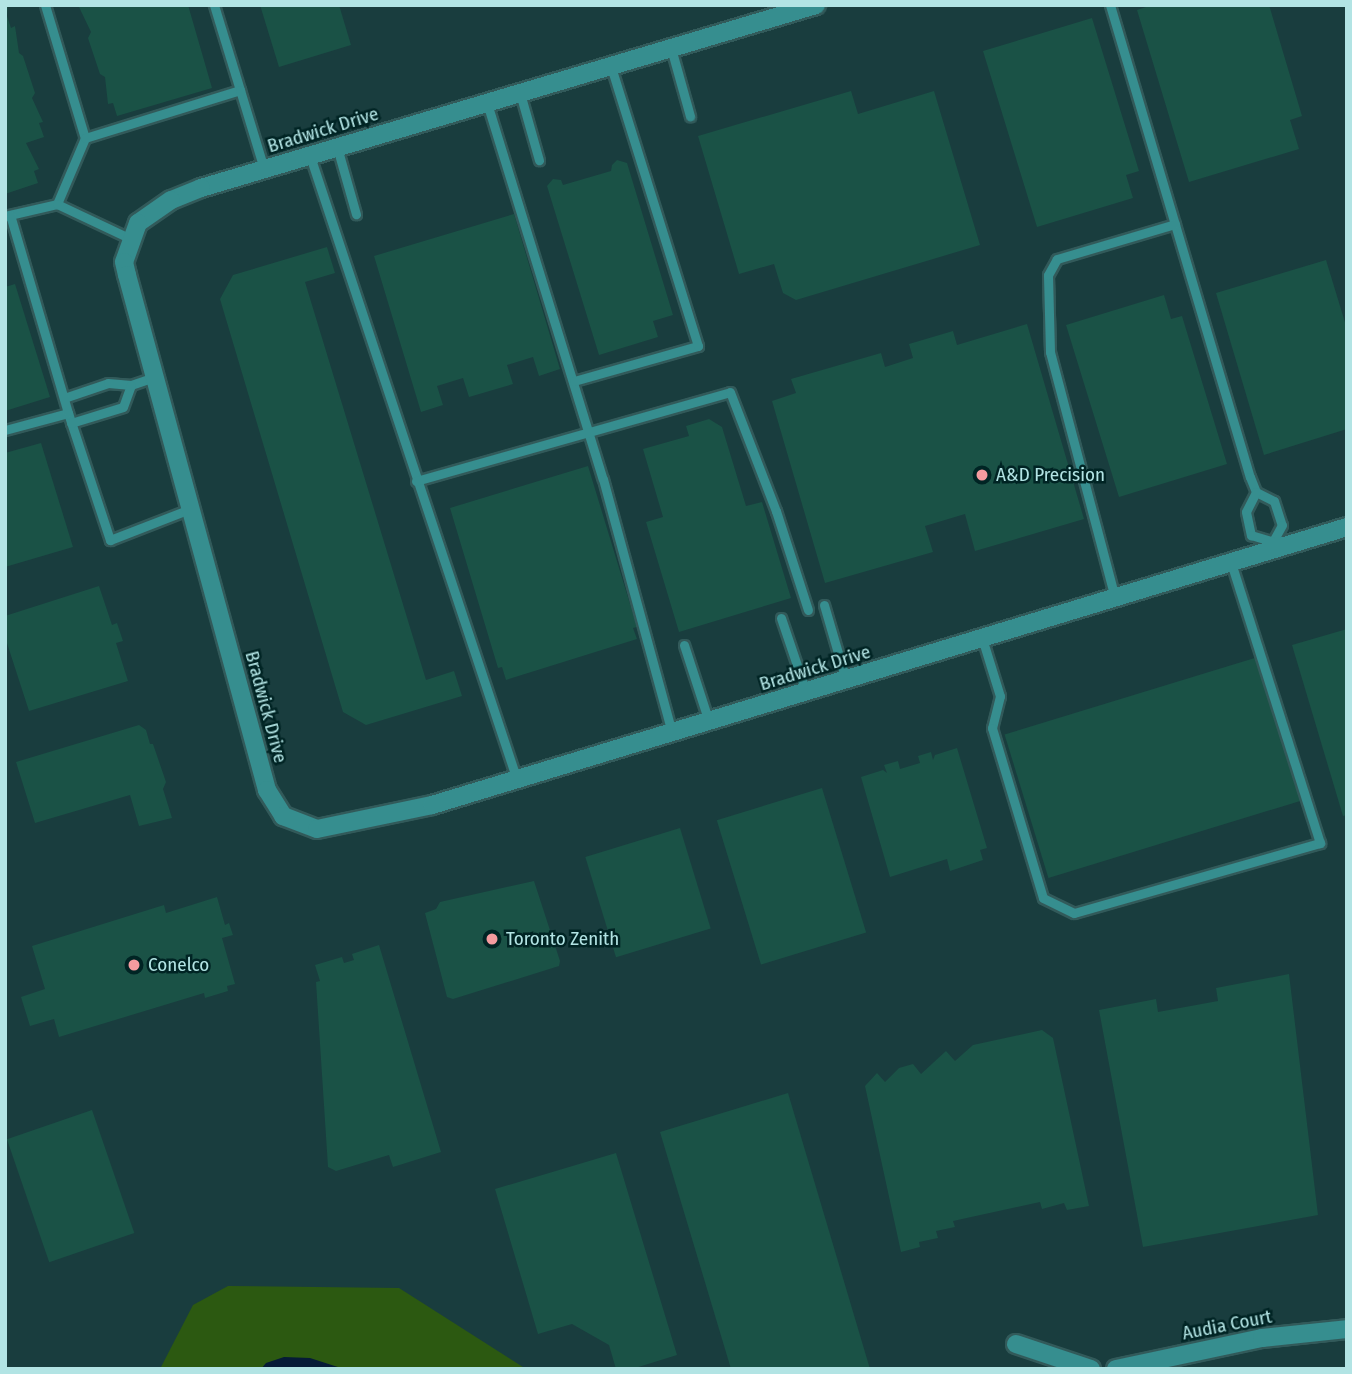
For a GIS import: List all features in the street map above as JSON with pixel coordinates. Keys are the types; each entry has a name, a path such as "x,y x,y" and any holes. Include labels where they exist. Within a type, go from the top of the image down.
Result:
{"street":[{"name":"Bradwick Drive","path":"816,5 264,169 171,200 138,223 124,262 267,790 283,816 317,829 432,805 1115,598 1231,562 1269,546 1347,527"},
{"name":"Audia Court","path":"1116,1369 1262,1338 1347,1329"},
{"path":"1016,1344 1091,1369"}],"lane":[{"path":"45,5 85,138 57,204"},
{"path":"214,5 264,169"},
{"path":"1110,5 1256,492 1246,512 1251,535 1269,546 1282,525 1274,501 1256,492"},
{"path":"671,48 690,116"},
{"path":"574,381 698,346 611,66"},
{"path":"85,138 240,90"},
{"path":"520,93 539,160"},
{"path":"487,103 589,432 672,733"},
{"path":"337,147 356,214"},
{"path":"310,156 517,780"},
{"path":"131,239 57,204 8,215 110,540 190,509"},
{"path":"1115,598 1050,352 1048,275 1057,259 1175,225"},
{"path":"64,398 108,383 131,385 155,377"},
{"path":"5,430 122,407 131,385"},
{"path":"416,481 730,392 776,511 808,610"},
{"path":"982,638 1000,696 992,728 1043,898 1074,913 1320,843 1231,562"},
{"path":"824,605 846,680"},
{"path":"781,618 806,692"},
{"path":"684,645 709,722"}],"green space":[{"path":"228,1286 399,1288 526,1369 160,1369 193,1305"}],"water":[{"path":"284,1357 310,1358 344,1369 261,1369 266,1363"}],"building":[{"path":"5,5 8,5 7,16 11,28 15,26 19,53 23,56 35,93 32,98 43,122 39,123 44,137 26,143 39,169 34,171 38,183 5,194"},
{"path":"188,5 212,88 117,116 113,103 108,104 105,77 100,74 88,38 91,32 79,7"},
{"path":"260,5 339,5 351,45 279,67"},
{"path":"1152,5 1269,5 1302,116 1290,120 1299,149 1189,182 1137,10"},
{"path":"1092,18 1139,171 1126,175 1133,198 1037,227 983,51"},
{"path":"851,91 858,114 934,91 980,245 796,300 783,293 774,264 739,274 698,136"},
{"path":"617,160 627,163 673,315 653,321 658,337 599,355 547,186 553,179 561,180 563,185 611,171"},
{"path":"514,214 560,369 539,376 533,357 507,365 513,384 469,397 463,378 437,386 443,405 421,412 374,256"},
{"path":"327,247 335,273 305,282 426,680 454,671 462,696 366,725 343,712 220,299 233,275"},
{"path":"1326,260 1347,329 1347,429 1264,455 1216,293"},
{"path":"15,284 50,397 5,411 5,287"},
{"path":"1164,295 1171,319 1182,316 1227,464 1119,497 1066,325"},
{"path":"1027,324 1084,519 975,551 965,514 925,526 933,552 825,583 772,401 796,393 791,379 881,353 885,367 913,358 909,344 953,331 957,345"},
{"path":"709,419 722,427 746,506 762,502 791,598 679,632 646,522 663,517 643,449 689,436 686,426"},
{"path":"41,443 73,547 5,567 5,453"},
{"path":"588,466 637,627 633,628 637,639 506,680 502,667 498,668 450,508"},
{"path":"99,586 112,625 117,623 123,641 116,643 128,681 29,711 5,637 5,616"},
{"path":"1347,629 1347,815 1343,816 1292,645"},
{"path":"1258,657 1302,800 1048,878 1005,734"},
{"path":"139,725 146,730 150,744 153,744 166,782 163,789 172,818 139,826 130,795 35,823 16,762"},
{"path":"957,748 987,848 980,850 983,860 950,871 947,859 890,877 861,777 883,770 887,773 884,765 898,761 900,769 920,763 918,756 931,752 933,760 935,755"},
{"path":"822,788 866,932 761,965 717,820"},
{"path":"680,828 711,928 616,957 585,857"},
{"name":"Toronto Zenith","path":"534,881 560,961 559,966 453,999 447,997 425,913 436,909 440,902"},
{"name":"Conelco","path":"217,897 225,925 229,923 233,935 222,938 235,984 227,986 228,991 205,998 204,993 59,1037 54,1019 30,1026 21,997 45,989 32,946 164,905 166,913"},
{"path":"379,945 441,1152 393,1167 389,1155 336,1171 328,1167 316,982 320,981 315,965 342,957 344,963 354,960 352,954"},
{"path":"1289,974 1318,1215 1143,1247 1099,1010 1156,999 1158,1012 1218,1001 1216,988"},
{"path":"1042,1030 1053,1038 1089,1206 1067,1210 1064,1203 1042,1209 1040,1202 953,1221 955,1227 936,1231 938,1238 919,1242 920,1247 901,1252 865,1086 877,1073 885,1082 899,1068 913,1064 921,1074 946,1051 955,1061 973,1045"},
{"path":"788,1093 870,1369 731,1369 660,1132"},
{"path":"92,1110 134,1233 49,1262 7,1139"},
{"path":"616,1153 677,1355 632,1369 616,1369 609,1345 572,1324 538,1334 495,1189"}],"place":[{"name":"A&D Precision","path":"982,475"},
{"name":"Toronto Zenith","path":"492,939"},
{"name":"Conelco","path":"134,965"}]}
